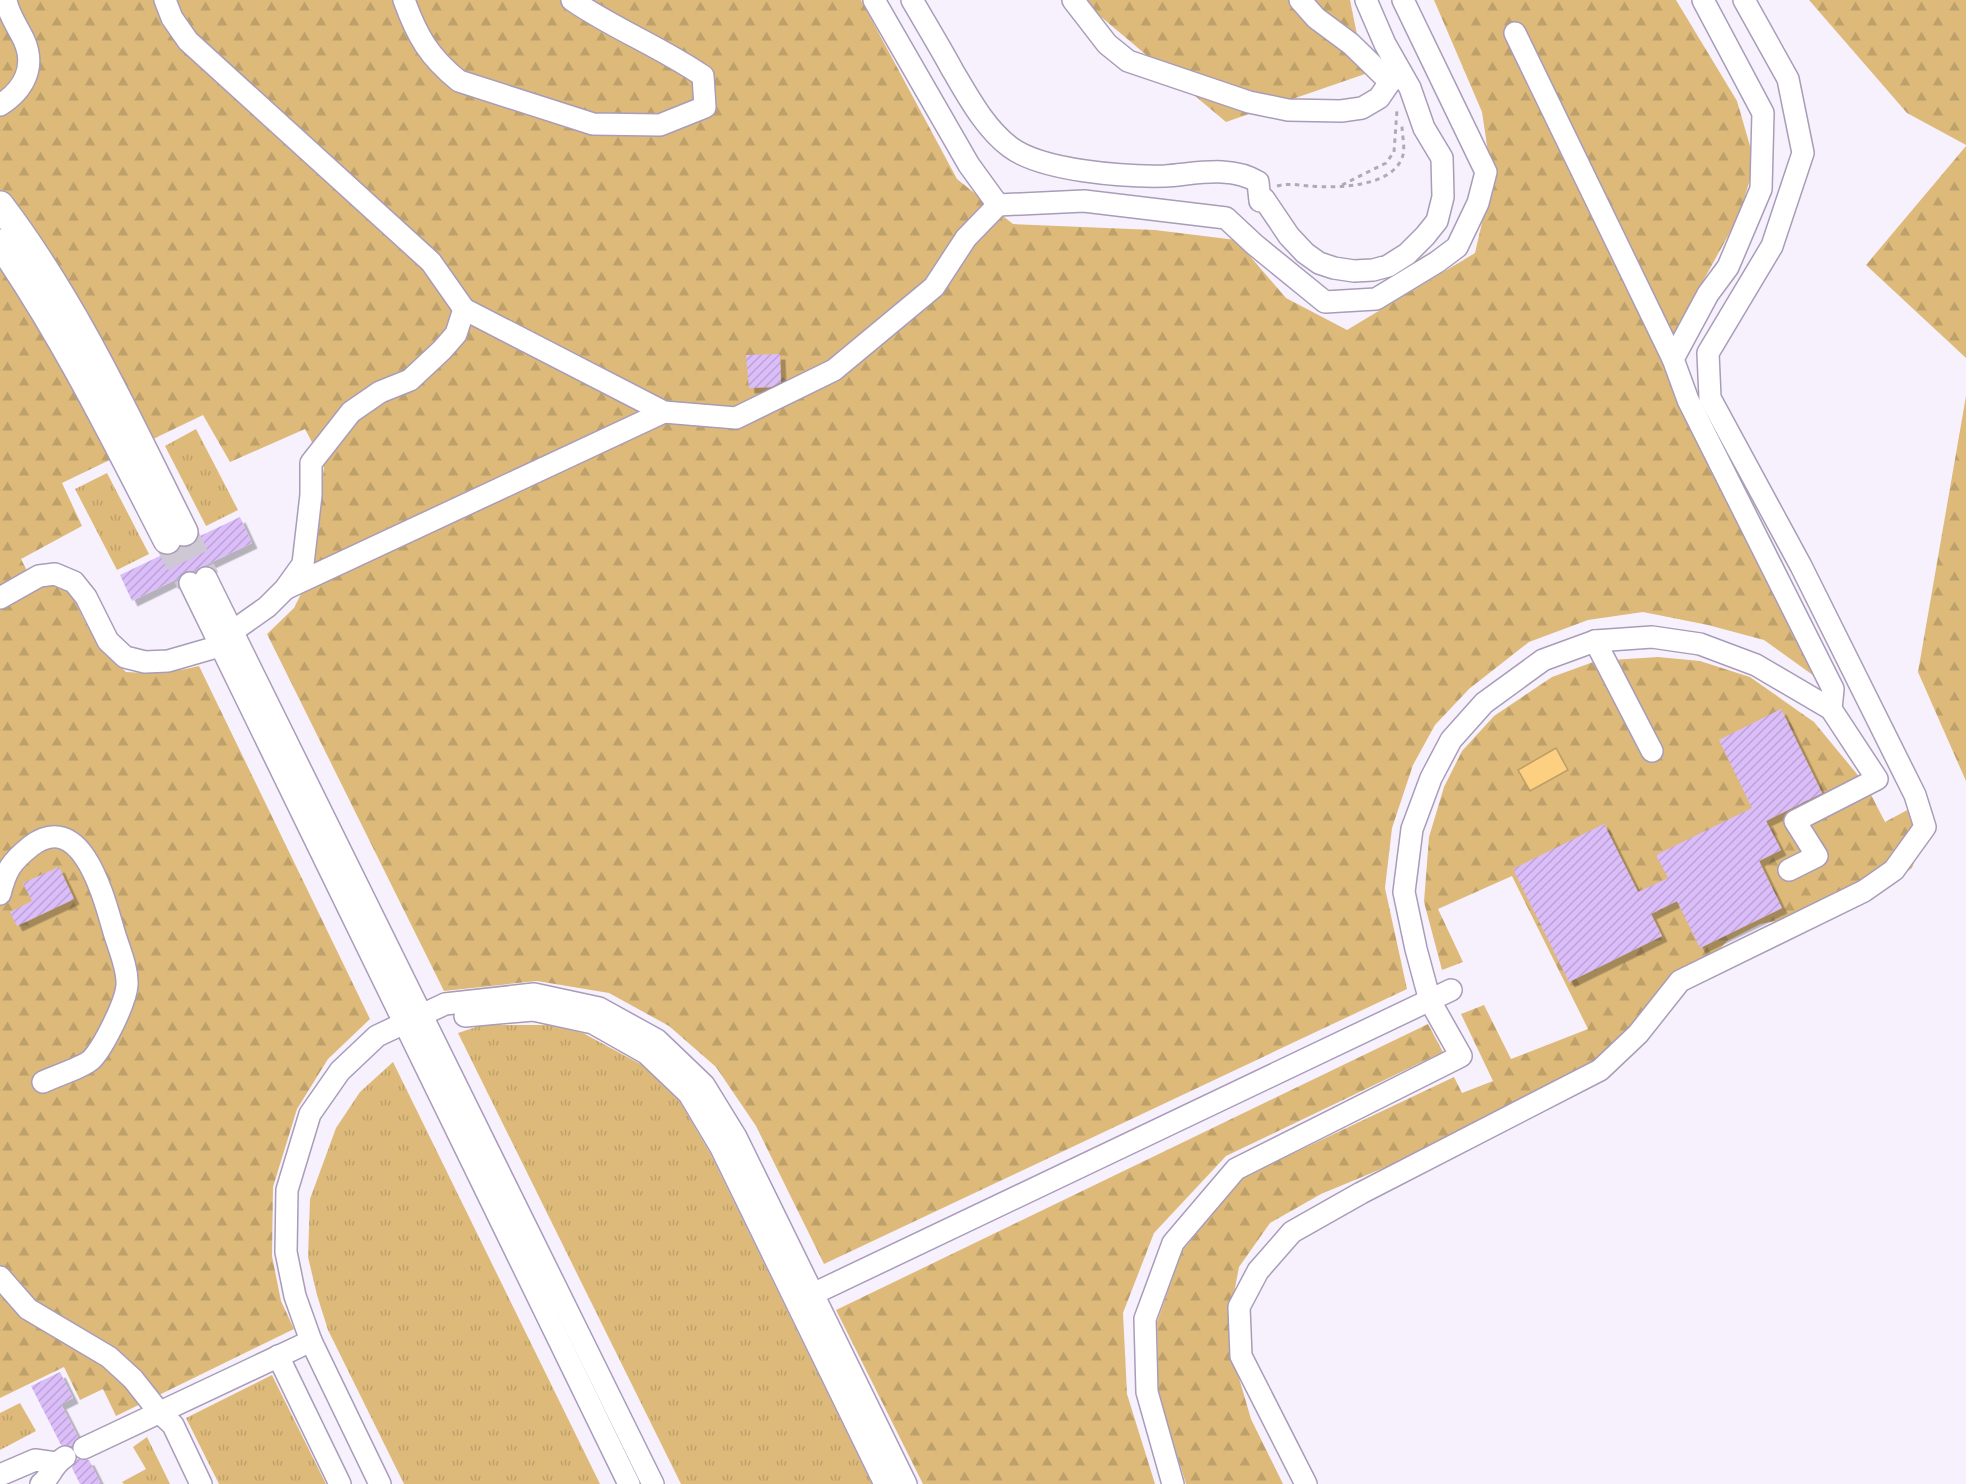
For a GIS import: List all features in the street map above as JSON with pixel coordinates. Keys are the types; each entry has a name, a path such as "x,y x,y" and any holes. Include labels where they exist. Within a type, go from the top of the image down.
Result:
{"main road":[{"path":"0,205 27,241 68,306 114,391 176,536 50,318 0,243"}],"street":[{"path":"0,105 16,93 26,79 29,68 29,54 6,0"},
{"path":"165,0 172,18 188,41 431,262 464,309 664,412 736,418 834,370 934,287 966,238 998,205 1084,201 1226,218 1324,302 1376,299 1437,262 1457,247 1478,203 1486,172 1403,0"},
{"path":"404,0 428,52 459,81 593,124 660,125 705,107 704,76 675,57 593,15 572,0"},
{"path":"874,0 969,165 998,205"},
{"path":"912,0 981,117 1011,148 1043,162 1067,168 1116,174 1161,176 1213,172 1249,176 1258,182 1260,201 1264,199 1289,236 1305,253 1319,263 1354,271 1388,266 1407,254 1437,221 1443,197 1442,158 1424,128 1410,88 1316,18 1300,0"},
{"path":"1073,0 1107,44 1128,61 1249,102 1288,110 1341,111 1362,108 1379,98 1398,81"},
{"path":"1366,0 1398,81"},
{"path":"1674,359 1708,294 1728,267 1761,189 1763,113 1703,0"},
{"path":"1306,1484 1241,1356 1239,1307 1258,1271 1292,1232 1361,1193 1600,1070 1638,1034 1680,981 1864,891 1894,870 1925,827 1915,795 1801,566 1710,398 1707,353 1772,246 1803,153 1788,79 1744,0"},
{"path":"1515,33 1674,359 1688,400 1833,689 1831,709"},
{"path":"0,598 39,576 55,574 74,582 86,597 108,641 125,657 145,662 168,661 226,639 267,607 285,589 303,564 311,463 351,412 380,392 410,381 442,350 456,334 464,309"},
{"path":"285,589 664,412"},
{"path":"198,581 417,1024 653,1484"},
{"path":"1173,1484 1147,1392 1145,1319 1173,1243 1236,1169 1461,1056 1430,1001 1404,892 1412,829 1431,778 1451,740 1484,704 1543,660 1595,641 1652,637 1700,644 1756,665 1831,709 1877,779 1795,820 1817,856 1789,870"},
{"path":"1595,641 1652,751"},
{"path":"0,894 6,870 29,848 44,837 64,838 83,853 102,889 125,967 127,986 118,1016 92,1060 43,1082"},
{"path":"813,1294 1451,990"},
{"path":"393,1484 321,1336 306,1294 298,1254 298,1195 320,1116 348,1078 381,1046 445,1004 534,994 599,1008 657,1040 704,1085 736,1137 906,1484"},
{"path":"380,1484 311,1341 295,1296 286,1252 287,1190 310,1114 340,1071 376,1036 417,1024 454,1017 533,1010 592,1023 646,1053 689,1094 720,1146 885,1484"},
{"path":"417,1024 629,1484"},
{"path":"0,1277 28,1309 109,1357 133,1379 172,1425 201,1484"},
{"path":"0,1475 35,1460 69,1456 311,1341"},
{"path":"278,1356 340,1484"},
{"path":"159,1412 164,1431 189,1484"},
{"path":"41,1484 69,1456"}],"path":[{"path":"1260,201 1278,186 1289,183 1309,186 1358,185 1389,173 1401,160 1404,151 1398,81"},
{"path":"1340,186 1386,163 1394,152 1398,81"}],"green space":[{"path":"0,0 861,0 957,179 1013,224 1155,230 1236,240 1286,298 1347,330 1475,253 1492,179 1482,112 1434,0 1676,0 1737,101 1755,163 1739,216 1661,357 1821,681 1764,640 1708,625 1643,612 1588,620 1529,642 1469,689 1435,725 1413,765 1392,828 1385,888 1407,989 824,1264 756,1126 716,1067 669,1026 609,993 537,981 444,991 267,634 294,608 310,576 318,534 324,465 305,429 230,462 203,415 62,483 82,526 21,559 37,590 53,582 72,596 91,631 126,672 163,672 199,666 370,1019 328,1059 297,1109 273,1187 272,1256 281,1301 294,1329 116,1416 103,1389 80,1400 64,1367 0,1398"},
{"path":"1081,0 1350,0 1365,74 1226,122"},
{"path":"1809,0 1966,0 1966,145 1907,113"},
{"path":"1966,146 1966,358 1866,265"},
{"path":"1966,396 1966,781 1918,672"},
{"path":"196,429 238,510 206,526 165,446"},
{"path":"107,473 149,554 117,570 75,489"},
{"path":"1658,657 1700,661 1750,677 1814,722 1866,785 1885,822 1911,808 1922,841 1912,868 1884,888 1792,918 1760,924 1727,941 1623,1063 1596,1080 1321,1194 1270,1223 1239,1267 1229,1320 1234,1361 1251,1419 1283,1484 1186,1484 1158,1393 1157,1322 1182,1251 1243,1177 1454,1077 1462,1093 1493,1081 1461,1014 1484,1005 1511,1059 1588,1029 1512,876 1438,909 1463,962 1442,970 1424,902 1429,837 1444,787 1462,751 1494,716 1552,677 1596,661"},
{"path":"1428,1024 1443,1052 1226,1156 1154,1233 1123,1313 1127,1394 1155,1484 923,1484 836,1310"},
{"path":"482,1025 547,1025 583,1033 644,1066 680,1102 710,1153 872,1484 681,1484 458,1033"},
{"path":"393,1062 600,1484 404,1484 328,1330 308,1257 310,1199 336,1128 360,1092"},
{"path":"272,1375 326,1484 219,1484 186,1418"},
{"path":"20,1403 36,1431 0,1450 0,1413"},
{"path":"147,1437 170,1484 124,1484 122,1482 146,1469 133,1447"}],"shaded area":[{"path":"1556,748 1568,770 1530,791 1518,770"}],"building":[{"path":"780,354 781,382 771,387 749,388 746,355"},
{"path":"240,517 252,543 193,571 185,571 179,578 132,601 120,575 162,555 174,554 181,547 190,546 198,537"},
{"path":"1781,709 1822,793 1766,821 1781,850 1759,861 1782,908 1700,948 1677,901 1651,914 1662,936 1569,982 1513,869 1604,824 1638,892 1668,878 1656,855 1752,808 1719,740"},
{"path":"59,867 74,899 17,926 10,912 32,901 23,883"},
{"path":"60,1372 73,1398 61,1404 78,1437 71,1446 61,1445 31,1386"},
{"path":"77,1459 89,1460 101,1484 80,1484 72,1468"}],"tunnel":[{"path":"184,532 206,578"},
{"path":"167,540 190,583"}]}
